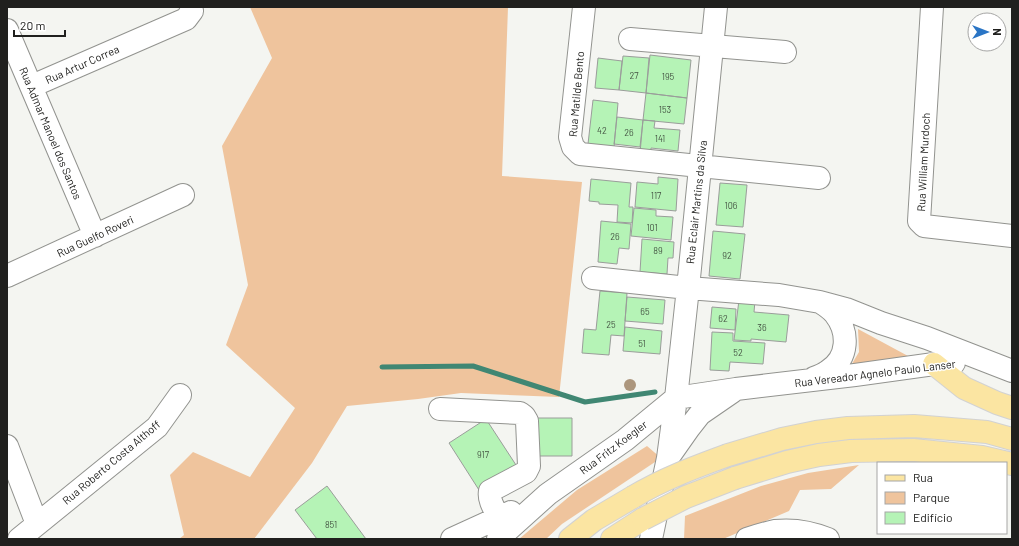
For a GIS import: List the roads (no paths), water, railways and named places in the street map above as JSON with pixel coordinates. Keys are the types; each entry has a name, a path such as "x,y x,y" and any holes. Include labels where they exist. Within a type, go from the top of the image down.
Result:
{"main road":[{"path":"934,364 964,388 1012,408"},
{"path":"570,539 594,520 650,487 676,474 728,455 782,439 816,432 848,428 914,426 987,432 1012,439"},
{"path":"612,539 643,519 686,497 735,478 787,462 819,455 851,451 913,450 982,457 1003,462"}],"street":[{"name":"Rua Artur Correa","path":"32,86 186,19 192,11 191,7"},
{"name":"Rua Matilde Bento","path":"584,7 570,138 573,147 580,154 819,178"},
{"name":"Rua Eclair Martins da Silva","path":"651,539 669,451 676,398 716,7"},
{"name":"Rua William Murdoch","path":"932,7 919,220 924,226 1012,236"},
{"name":"Rua Admar Manoel dos Santos","path":"7,30 95,236"},
{"path":"630,38 784,52"},
{"name":"Rua Guelfo Roveri","path":"7,276 183,195"},
{"path":"592,278 688,288 779,295 820,302 846,309 881,323 927,338 987,362"},
{"path":"808,380 828,372 839,362 845,345 844,329 834,313 820,302"},
{"path":"881,323 914,346 934,364"},
{"name":"Rua Vereador Agnelo Paulo Lanser","path":"676,398 934,364 987,362 1012,371"},
{"name":"Rua Vereador Agnelo Paulo Lanser","path":"669,451 700,414 736,389"},
{"name":"Rua Roberto Costa Althoff","path":"38,524 157,427 180,395"},
{"name":"Rua Fritz Koegler","path":"498,539 548,494 625,440 676,398"},
{"path":"440,409 520,413 527,421 528,469 526,472 490,491 489,493 498,518"},
{"path":"625,440 640,436 652,436 661,439 669,451"},
{"path":"7,446 38,524 19,539"},
{"name":"Rua Fritz Koegler","path":"452,539 548,494"},
{"path":"747,539 775,531 796,531 816,534 828,539"}],"waterway":[{"path":"382,367 473,366 585,402 655,392"}]}
